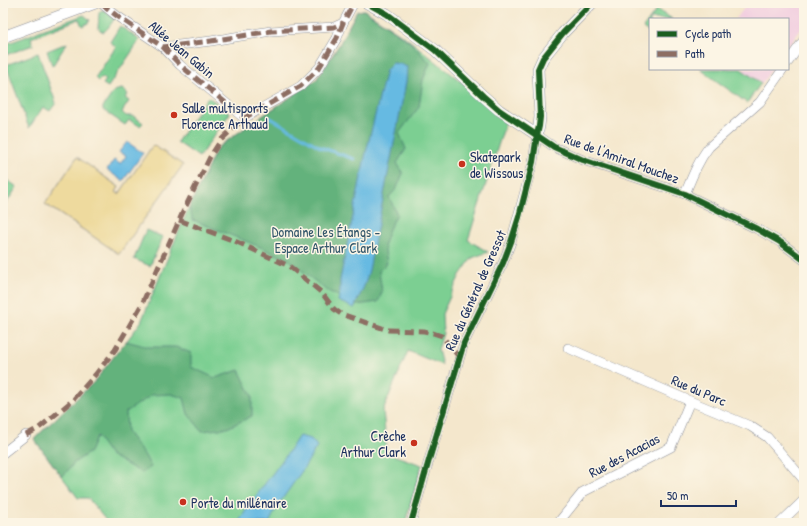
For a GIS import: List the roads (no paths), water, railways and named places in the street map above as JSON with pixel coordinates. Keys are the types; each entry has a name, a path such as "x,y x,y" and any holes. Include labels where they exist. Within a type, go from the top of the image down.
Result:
{"street":[{"path":"3,37 95,3"},
{"name":"Allée Jean Gabin","path":"101,3 117,16 163,47 180,65 244,118 300,86 319,68 337,38 343,23"},
{"path":"163,47 271,31 334,27 343,23 352,6 352,3"},
{"name":"Rue de l'Amiral Mouchez","path":"367,3 388,14 435,50 499,110 554,147 583,160 685,194 757,229 780,242 804,260"},
{"path":"537,135 540,117 538,70 543,58 563,33 592,3"},
{"path":"789,61 804,40"},
{"path":"685,194 697,166 709,147 760,102 782,70"},
{"name":"Rue du Général de Gressot","path":"412,523 464,342 503,263 511,242 533,162 537,135"},
{"name":"Rue du Parc","path":"568,348 750,426 767,437 804,480"},
{"name":"Rue des Acacias","path":"558,523 583,492 671,448 690,401"},
{"path":"3,453 26,436"},
{"path":"780,523 804,500"}],"water":[{"path":"393,63 407,67 406,82 369,270 365,284 354,308 338,301 340,280 365,157 386,70"},
{"path":"127,142 143,153 123,181 107,170 114,160 120,164 126,156 119,152"},
{"path":"299,436 311,439 317,446 304,468 278,505 269,523 238,523 252,501"}],"waterway":[{"path":"269,117 320,147 354,159"}],"place":[{"name":"Salle multisports Florence Arthaud","path":"174,115"},
{"name":"Skatepark de Wissous","path":"462,164"},
{"name":"Crèche Arthur Clark","path":"414,443"},
{"name":"Porte du millénaire","path":"183,502"}],"park label":[{"name":"Domaine Les Étangs - Espace Arthur Clark","path":"326,240"}]}
